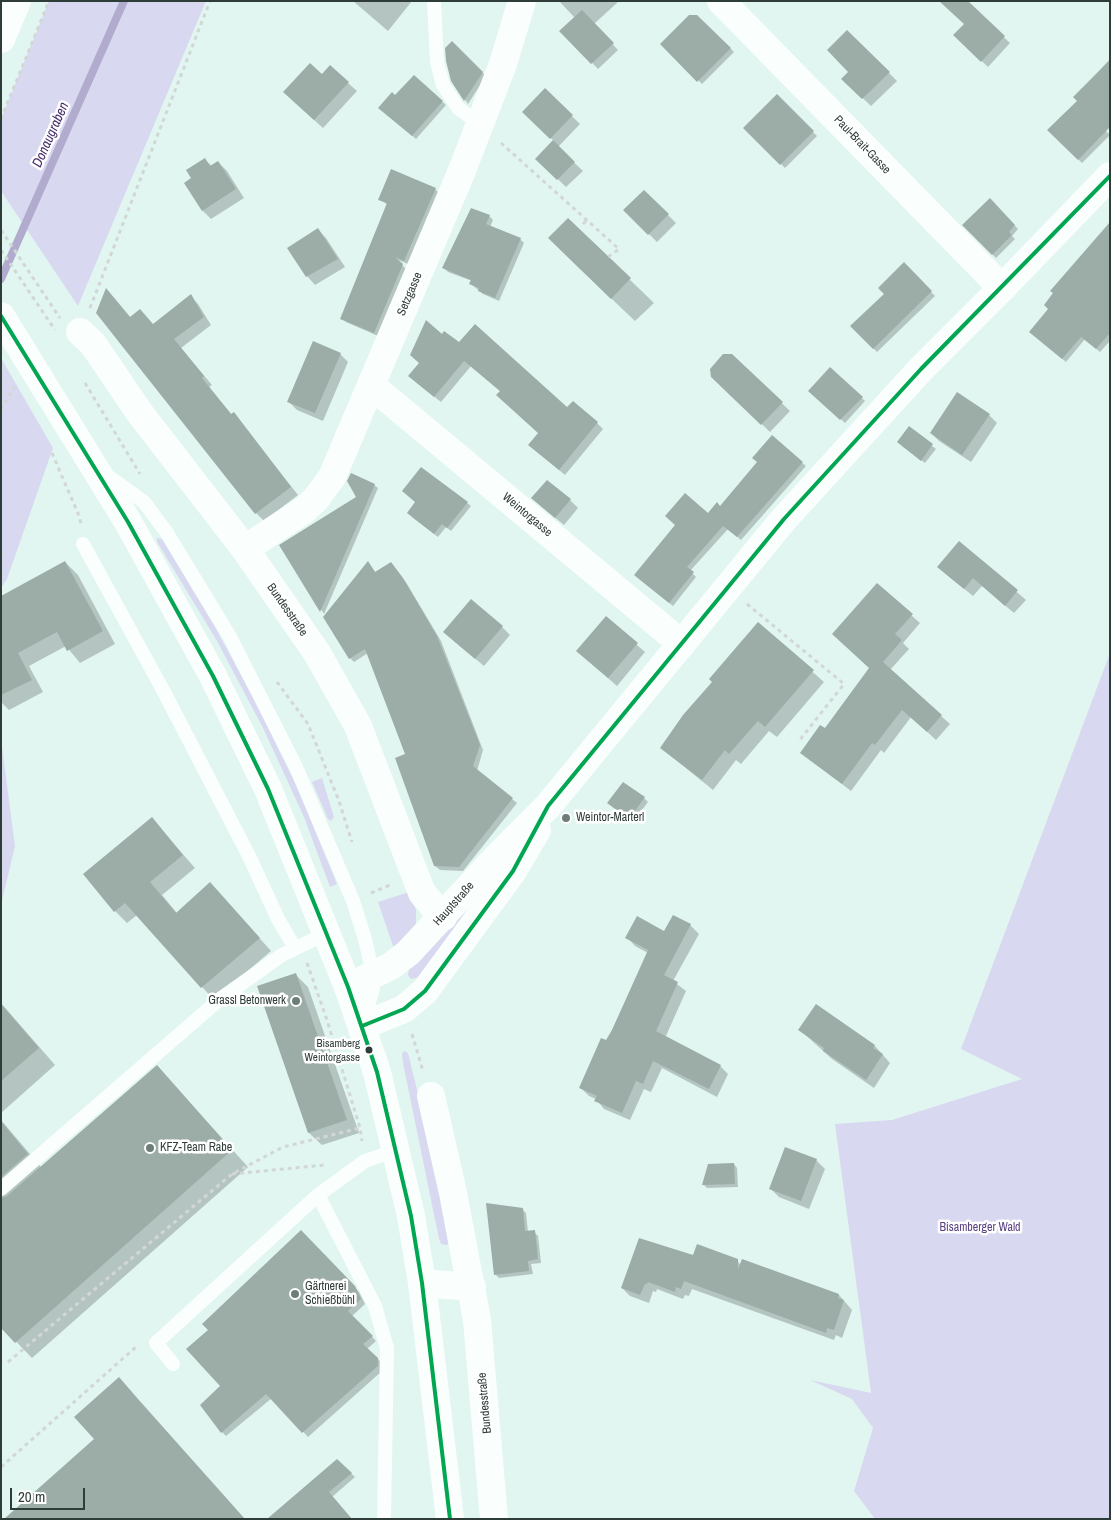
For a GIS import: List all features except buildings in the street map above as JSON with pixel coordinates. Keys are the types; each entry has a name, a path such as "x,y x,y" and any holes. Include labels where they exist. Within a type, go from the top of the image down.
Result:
{"main road":[{"path":"1,39 17,1"},
{"name":"Setzgasse","path":"245,549 304,510 324,490 332,477 372,386 480,124 522,1"},
{"name":"Paul-Brait-Gasse","path":"721,1 1002,288"},
{"name":"Hauptstraße","path":"348,987 404,957 497,857 548,806 784,519 921,369 1110,176"},
{"path":"1,316 96,468 182,618 242,734 272,797 348,987 377,1072 397,1150 422,1283 450,1519"},
{"name":"Bundesstraße","path":"68,331 93,344 139,412 245,549 317,653 358,726 422,893 443,917"},
{"name":"Weintorgasse","path":"372,386 682,644"},
{"name":"Hauptstraße","path":"362,1026 404,1009 425,991 513,871 548,806"},
{"name":"Bundesstraße","path":"431,1096 472,1287 481,1352 494,1519"},
{"path":"422,1283 472,1287"}],"lane":[{"path":"434,1 437,62 443,85 458,108 480,124"},
{"path":"96,468 121,483 144,502 166,533 230,636 296,767 317,813 352,901 373,974 371,1001 362,1026"},
{"path":"83,544 163,690 249,856 278,919 298,946"},
{"path":"1,1188 220,999 258,970 298,946 327,933"},
{"path":"174,1364 156,1343 318,1195 365,1161 397,1150"},
{"path":"318,1195 375,1306 387,1348 384,1518"}],"path":[{"path":"1,120 49,1"},
{"path":"1,250 47,320 68,331 210,1"},
{"path":"480,124 619,249 608,257"},
{"path":"583,224 587,220"},
{"path":"1,230 54,308"},
{"path":"50,448 80,518 83,544"},
{"path":"727,588 844,684 799,741"},
{"path":"232,1174 365,1161 360,1128 327,1020 298,946"},
{"path":"412,1033 431,1096"},
{"path":"8,1362 232,1174 283,1147 360,1128"}],"green space":[{"path":"49,1 206,1 78,306 1,191 1,119"},
{"path":"1,358 53,448 7,579 1,588"},
{"path":"157,538 162,539 215,627 257,705 297,787 337,884 330,887 304,817 263,728 217,641 157,542"},
{"name":"Bisamberger Wald","path":"1110,653 1110,1519 875,1519 854,1491 873,1428 852,1399 810,1380 871,1393 835,1124 892,1120 1022,1079 961,1049"},
{"path":"1,739 15,846 1,905"},
{"path":"322,778 334,817 331,821 328,819 312,782"},
{"path":"409,892 416,910 416,925 394,949 378,902"},
{"path":"470,901 476,901 420,977 411,979 408,975 409,969"},
{"path":"404,1051 408,1053 435,1163 449,1244 446,1245 441,1244 439,1239 403,1063 402,1054"}],"waterway":[{"name":"Donaugraben","path":"1,279 124,1"}],"transit line":[{"path":"362,1026 404,1009 425,991 513,871 548,806 784,519 921,369 1110,176"},
{"path":"1,316 128,522 213,676 268,789 348,987 377,1072 411,1216 422,1283 450,1519"}],"place":[{"name":"Weintor-Marterl","path":"566,818"},
{"name":"Grassl Betonwerk","path":"296,1001"},
{"name":"Bisamberg Weintorgasse","path":"369,1050"},
{"name":"KFZ-Team Rabe","path":"150,1148"},
{"name":"Gärtnerei Schießbühl","path":"295,1294"}]}
